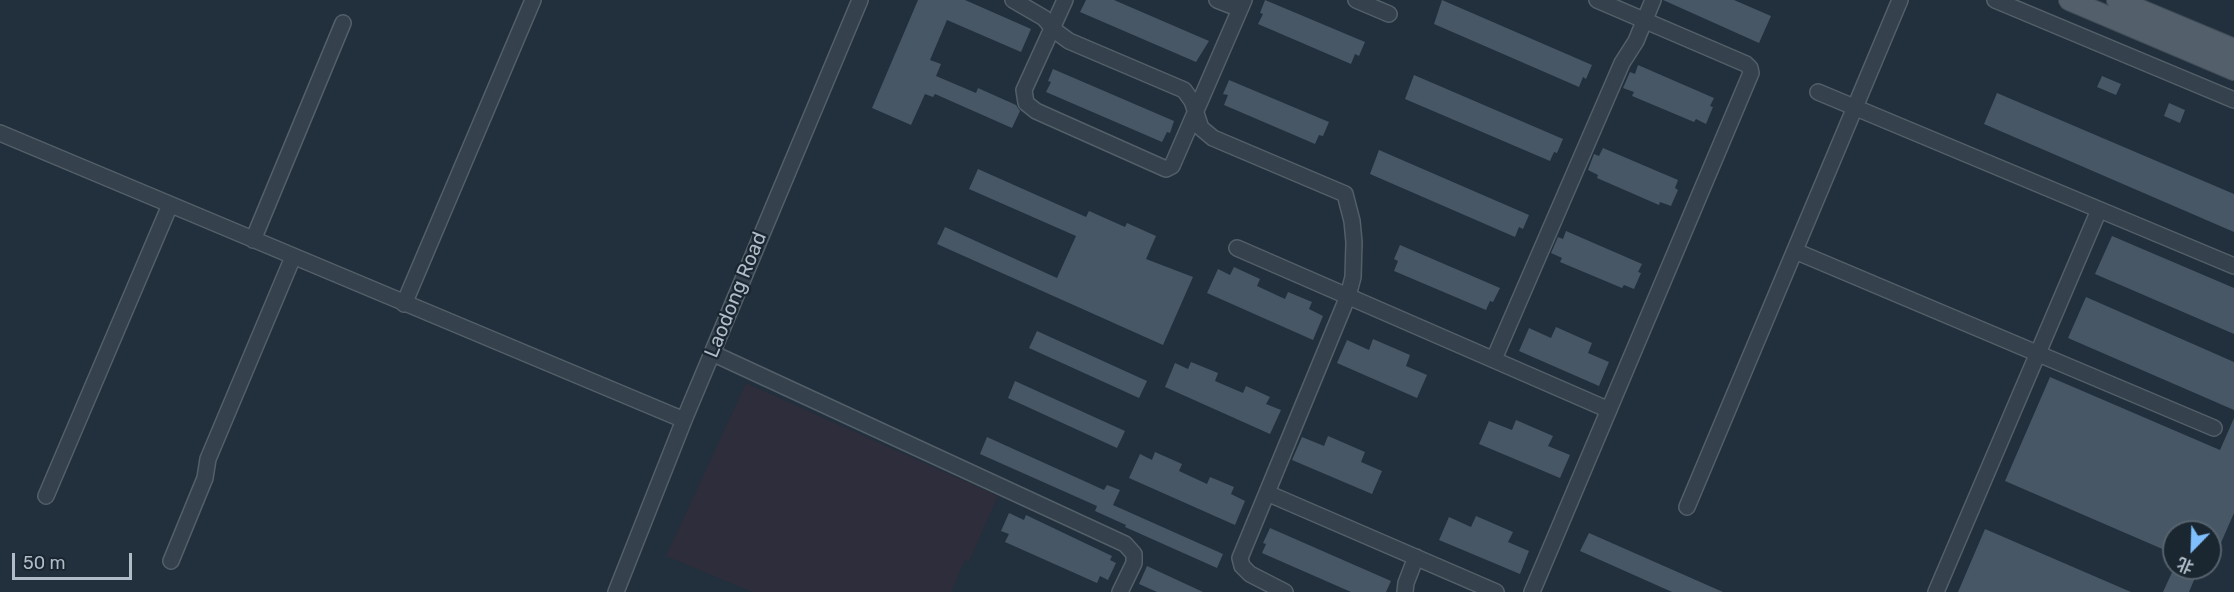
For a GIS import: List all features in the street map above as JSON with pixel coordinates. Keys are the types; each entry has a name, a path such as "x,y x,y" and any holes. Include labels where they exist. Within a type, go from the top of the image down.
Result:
{"main road":[{"path":"2069,0 2234,70"},
{"path":"2118,0 2234,49"}],"street":[{"path":"404,304 533,0"},
{"name":"Laodong Road","path":"617,591 684,420 860,0"},
{"path":"1012,0 1044,18 1070,41 1184,90 1192,101 1201,128 1213,138 1345,194 1352,221 1354,242 1353,277 1348,296 1240,558 1242,566 1250,574 1285,592"},
{"path":"1065,0 1024,90 1026,103 1036,111 1166,169 1172,166 1242,5 1217,0"},
{"path":"1356,0 1389,14"},
{"path":"1532,592 1751,73 1746,64 1597,0"},
{"path":"1494,359 1622,63 1636,40 1653,0"},
{"path":"1687,507 1900,0"},
{"path":"1995,0 2234,100"},
{"path":"253,240 343,23"},
{"path":"1818,92 2234,266"},
{"path":"0,133 684,420"},
{"path":"46,496 170,205"},
{"path":"1936,592 2099,210"},
{"path":"1237,248 1609,410"},
{"path":"1795,251 2214,428"},
{"path":"171,561 205,478 208,459 293,257"},
{"path":"712,353 1125,544 1134,554 1134,563 1120,592"},
{"path":"1267,493 1496,592"},
{"path":"1405,592 1416,557"}],"shaded area":[{"path":"746,383 998,496 969,562 965,560 951,592 752,592 666,556"}],"building":[{"path":"918,0 965,0 1031,29 1021,52 947,20 930,60 941,64 936,76 976,93 978,88 1016,105 1020,111 1012,128 935,94 933,97 925,94 911,125 872,108"},
{"path":"1086,0 1114,0 1209,41 1196,62 1080,12"},
{"path":"1265,0 1365,42 1359,56 1355,54 1351,64 1258,24 1263,14 1260,13"},
{"path":"1442,0 1592,65 1586,79 1583,77 1579,87 1434,24"},
{"path":"1663,0 1734,0 1771,16 1759,43"},
{"path":"1638,65 1714,98 1706,124 1696,119 1694,122 1632,96 1634,92 1623,88 1630,72 1635,74"},
{"path":"1053,69 1174,121 1170,133 1167,132 1162,142 1046,92 1051,82 1048,81"},
{"path":"1414,75 1563,139 1557,153 1554,152 1550,161 1405,99"},
{"path":"2102,76 2121,84 2116,95 2097,87"},
{"path":"1229,80 1329,122 1323,136 1319,135 1315,144 1224,105 1228,95 1223,94"},
{"path":"1997,93 2234,194 2234,232 1984,124"},
{"path":"2169,103 2185,110 2180,123 2164,116"},
{"path":"1603,148 1678,180 1675,188 1678,190 1671,206 1660,202 1659,205 1597,178 1598,175 1588,170 1594,154 1599,156"},
{"path":"1379,150 1529,215 1523,229 1519,227 1515,237 1370,174"},
{"path":"978,169 1086,217 1089,211 1125,227 1127,223 1156,236 1146,259 1193,277 1163,345 937,244 945,227 1057,278 1076,236 969,189"},
{"path":"1566,231 1642,264 1634,289 1624,285 1622,288 1560,262 1562,258 1551,253 1558,237 1563,239"},
{"path":"2112,236 2234,288 2234,334 2095,274"},
{"path":"1400,245 1500,288 1493,302 1490,301 1486,310 1394,271 1398,261 1394,259"},
{"path":"1234,267 1260,279 1257,286 1285,299 1288,292 1312,302 1309,309 1323,316 1313,340 1207,293 1218,269 1230,275"},
{"path":"2086,297 2234,362 2234,410 2068,338"},
{"path":"1556,327 1592,343 1588,353 1609,362 1599,386 1519,351 1529,328 1551,338"},
{"path":"1037,331 1147,381 1139,398 1029,348"},
{"path":"1373,339 1410,355 1406,366 1427,375 1417,398 1337,363 1347,340 1369,350"},
{"path":"1191,362 1218,373 1215,381 1243,393 1246,386 1270,397 1266,404 1281,410 1270,434 1165,387 1175,363 1188,369"},
{"path":"2050,377 2220,450 2234,418 2234,513 2222,540 2222,520 2162,520 2162,549 2005,481"},
{"path":"1015,381 1125,431 1117,448 1008,398"},
{"path":"1516,420 1553,436 1548,446 1570,455 1560,478 1479,444 1489,421 1512,430"},
{"path":"1328,436 1365,452 1361,462 1382,471 1372,494 1292,460 1302,437 1324,446"},
{"path":"987,437 1104,490 1107,485 1120,490 1113,505 1223,554 1217,568 1125,527 1126,525 1095,511 1097,506 980,454"},
{"path":"1155,452 1182,464 1179,471 1207,484 1210,477 1234,487 1231,494 1245,501 1235,525 1129,478 1140,454 1152,460"},
{"path":"1009,513 1024,520 1026,515 1112,556 1110,560 1116,563 1108,580 1100,576 1097,583 1005,542 1009,534 1001,531"},
{"path":"1476,516 1513,532 1508,542 1529,551 1520,574 1439,540 1449,517 1471,527"},
{"path":"1270,528 1391,581 1386,592 1351,592 1262,553 1266,544 1263,543"},
{"path":"1985,529 2131,592 1958,592"},
{"path":"1589,533 1723,592 1672,592 1580,551"},
{"path":"1147,566 1203,592 1157,592 1139,584"},
{"path":"2168,580 2194,580 2189,592 2163,592"}]}
